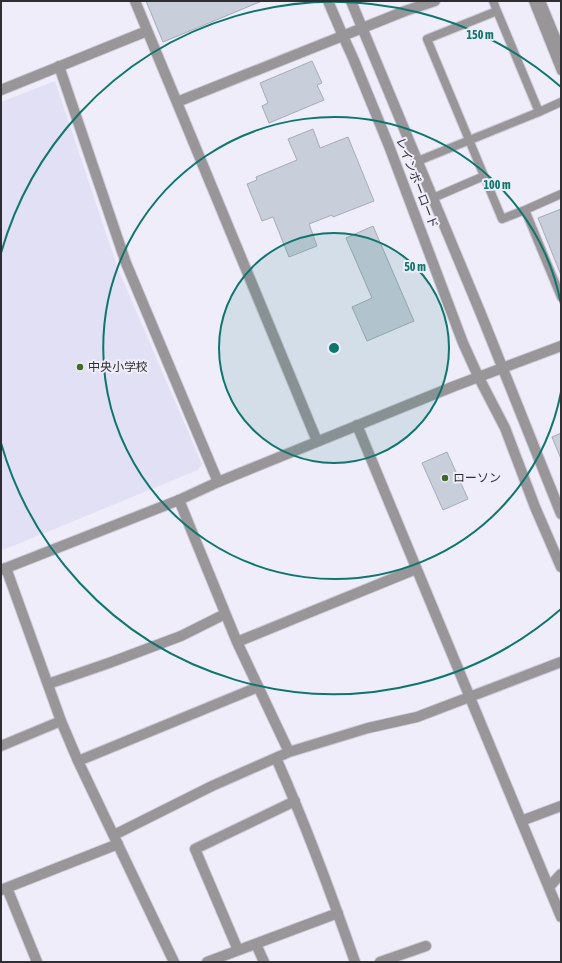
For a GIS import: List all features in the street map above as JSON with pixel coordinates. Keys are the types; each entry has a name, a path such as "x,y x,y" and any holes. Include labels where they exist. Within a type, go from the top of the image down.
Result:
{"street":[{"path":"135,1 317,442"},
{"name":"レインボーロード","path":"328,1 354,58 389,146 464,343 478,376 504,428 534,507 561,567"},
{"name":"レインボーロード","path":"351,1 418,161 561,514"},
{"path":"177,102 435,1"},
{"path":"540,1 561,52"},
{"path":"1,90 147,31"},
{"path":"60,66 126,263 218,482"},
{"path":"174,962 78,761 61,721 4,569 179,500 218,482 478,376 561,346"},
{"path":"357,425 561,918"},
{"path":"179,500 237,642 289,752"},
{"path":"237,642 416,569"},
{"path":"48,684 181,636 225,614"},
{"path":"37,962 4,889 116,840 212,786 289,752 368,728 417,716 561,662"},
{"path":"78,761 258,687"},
{"path":"1,746 61,721"},
{"path":"276,758 295,801 355,962"},
{"path":"238,950 195,848 295,801"},
{"path":"521,821 561,806"},
{"path":"548,887 561,874"},
{"path":"207,962 338,913"},
{"path":"256,944 264,962"},
{"path":"380,962 426,946"}],"lane":[{"path":"493,1 539,112"},
{"path":"533,1 561,71"},
{"path":"497,11 427,39 502,219 561,194"},
{"path":"418,161 561,102"},
{"path":"433,198 484,176"},
{"path":"525,210 561,297"}],"shaded area":[{"name":"中央小学校","path":"55,81 118,269 202,464 198,470 3,550 1,545 1,102"}],"building":[{"path":"146,1 262,1 163,42"},
{"path":"312,61 322,83 317,85 324,100 269,123 262,106 268,103 260,83"},
{"path":"313,129 320,148 348,137 374,201 333,217 332,215 309,224 317,246 289,257 273,217 262,221 247,184 257,180 256,177 297,160 288,139"},
{"path":"561,209 561,275 538,218"},
{"path":"373,226 414,321 367,341 352,307 372,298 346,238"},
{"path":"561,433 561,459 552,437"},
{"path":"447,452 468,499 443,510 422,463"}],"place":[{"name":"中央小学校","path":"80,367"},
{"name":"ローソン","path":"445,478"}]}
